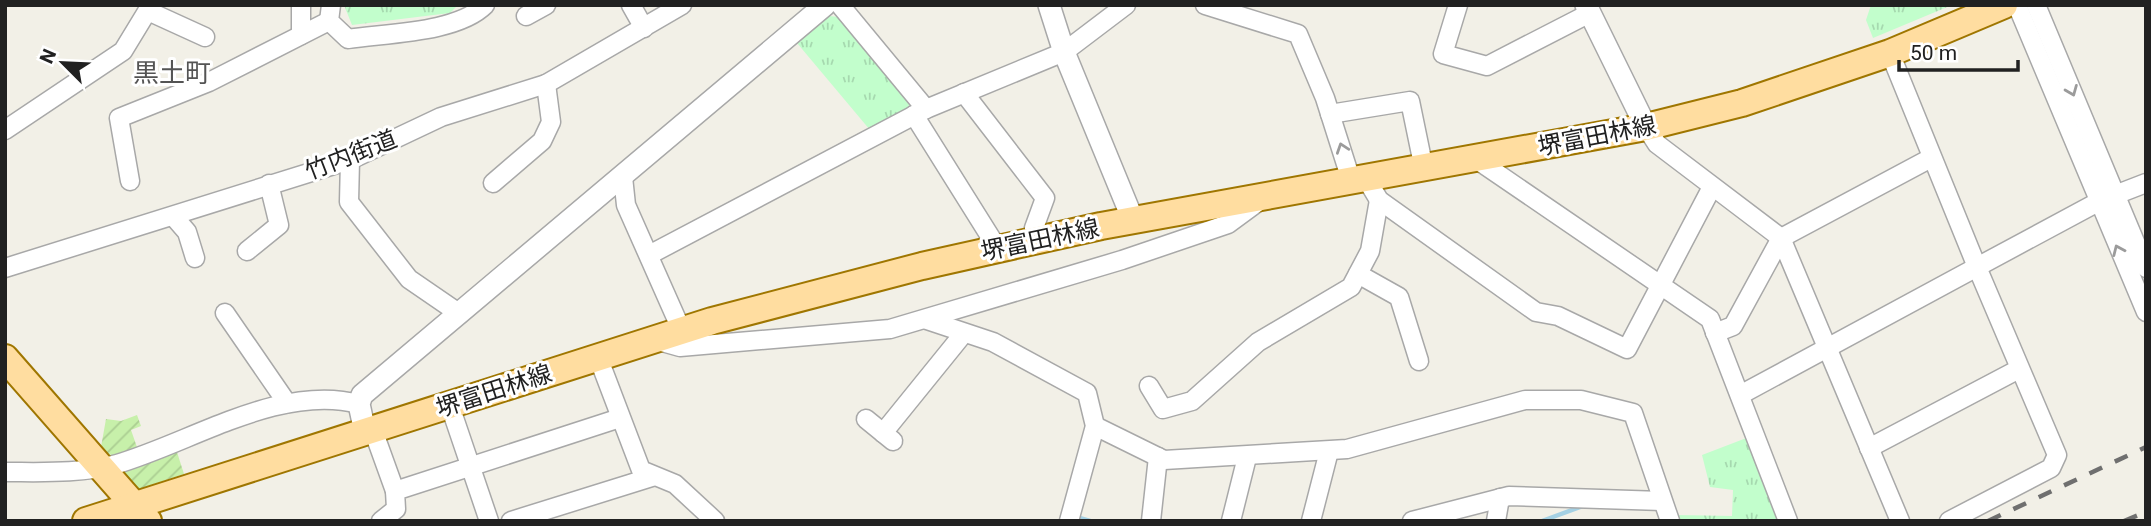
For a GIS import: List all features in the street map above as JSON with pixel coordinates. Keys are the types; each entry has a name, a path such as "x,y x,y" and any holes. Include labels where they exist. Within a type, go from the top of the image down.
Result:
{"main road":[{"name":"堺富田林線","path":"86,521 140,513 369,431 681,329 1035,240 1265,197 1366,188 1424,169 1646,127 1742,103 1889,53 2004,5"},
{"path":"5,358 140,513"}],"street":[{"path":"301,5 301,35"},
{"path":"130,181 119,118 209,82 301,35 330,13 348,38 453,24 477,13 485,5"},
{"path":"526,16 546,5"},
{"path":"631,5 644,28"},
{"name":"竹内街道","path":"5,268 350,160 441,117 546,84 682,5"},
{"path":"381,521 396,509 395,491 359,404 362,395 825,5"},
{"path":"840,5 920,112 998,249"},
{"path":"1049,5 1063,52 1133,220"},
{"path":"649,255 920,112 1063,52 1126,5"},
{"path":"1149,386 1163,409 1192,401 1258,342 1351,287 1370,251 1366,188 1330,114 1297,34 1205,5"},
{"path":"1458,5 1443,54 1488,66 1588,9 1657,144 1781,238 1900,521"},
{"path":"2017,5 2146,312"},
{"path":"2036,5 2146,268"},
{"path":"5,130 123,51 150,8 205,37"},
{"path":"1889,53 2057,455 2051,468 1949,521"},
{"path":"493,183 542,141 551,122 546,84"},
{"path":"964,93 1045,198 1034,228 1035,240"},
{"path":"1330,114 1410,101 1424,169"},
{"path":"1715,333 1732,326 1781,238 1931,158"},
{"path":"1476,159 1710,319 1788,521"},
{"path":"350,160 349,202 409,279 460,314"},
{"path":"624,177 626,205 681,329"},
{"path":"2115,195 2146,183"},
{"path":"247,251 279,225 269,184"},
{"path":"1366,188 1536,312 1558,316 1627,349 1712,187"},
{"path":"653,340 680,347 836,336 890,329 927,320 1228,224 1265,197"},
{"path":"1740,395 2098,202"},
{"path":"174,217 187,232 195,258"},
{"path":"1358,274 1399,297 1419,361"},
{"path":"225,313 287,403"},
{"path":"927,320 993,342 1087,393 1095,426 1069,521"},
{"path":"866,419 888,437 964,332"},
{"path":"598,357 641,470 652,477 675,484 715,521"},
{"path":"1869,448 2019,369"},
{"path":"5,472 100,468 287,403 331,398 359,404"},
{"path":"1095,426 1164,460 1247,457 1329,452 1525,400 1581,400 1633,413 1670,521"},
{"path":"450,406 489,521"},
{"path":"395,491 620,418"},
{"path":"1311,521 1329,452"},
{"path":"1151,521 1158,457"},
{"path":"1231,521 1247,457"},
{"path":"511,521 652,477"},
{"path":"1418,520 1500,498 1662,501"},
{"path":"1496,521 1500,498"}],"green space":[{"path":"344,5 458,5 450,13 352,25"},
{"path":"1871,5 1952,5 1873,38 1866,20"},
{"path":"829,16 839,17 910,102 907,111 870,130 797,43"},
{"path":"137,415 141,426 131,430 138,450 118,456 109,454 101,447 106,419 121,421"},
{"path":"1749,437 1781,521 1677,521 1675,515 1732,516 1733,490 1710,487 1702,455"},
{"path":"176,449 184,474 139,489 132,486 124,476 127,466"}],"waterway":[{"path":"1542,521 1583,506"},
{"path":"1076,517 1090,521"}],"railway":[{"path":"1988,521 2146,447"},
{"path":"2124,521 2146,512"}],"district":[{"name":"黒土町","path":"172,73"}]}
